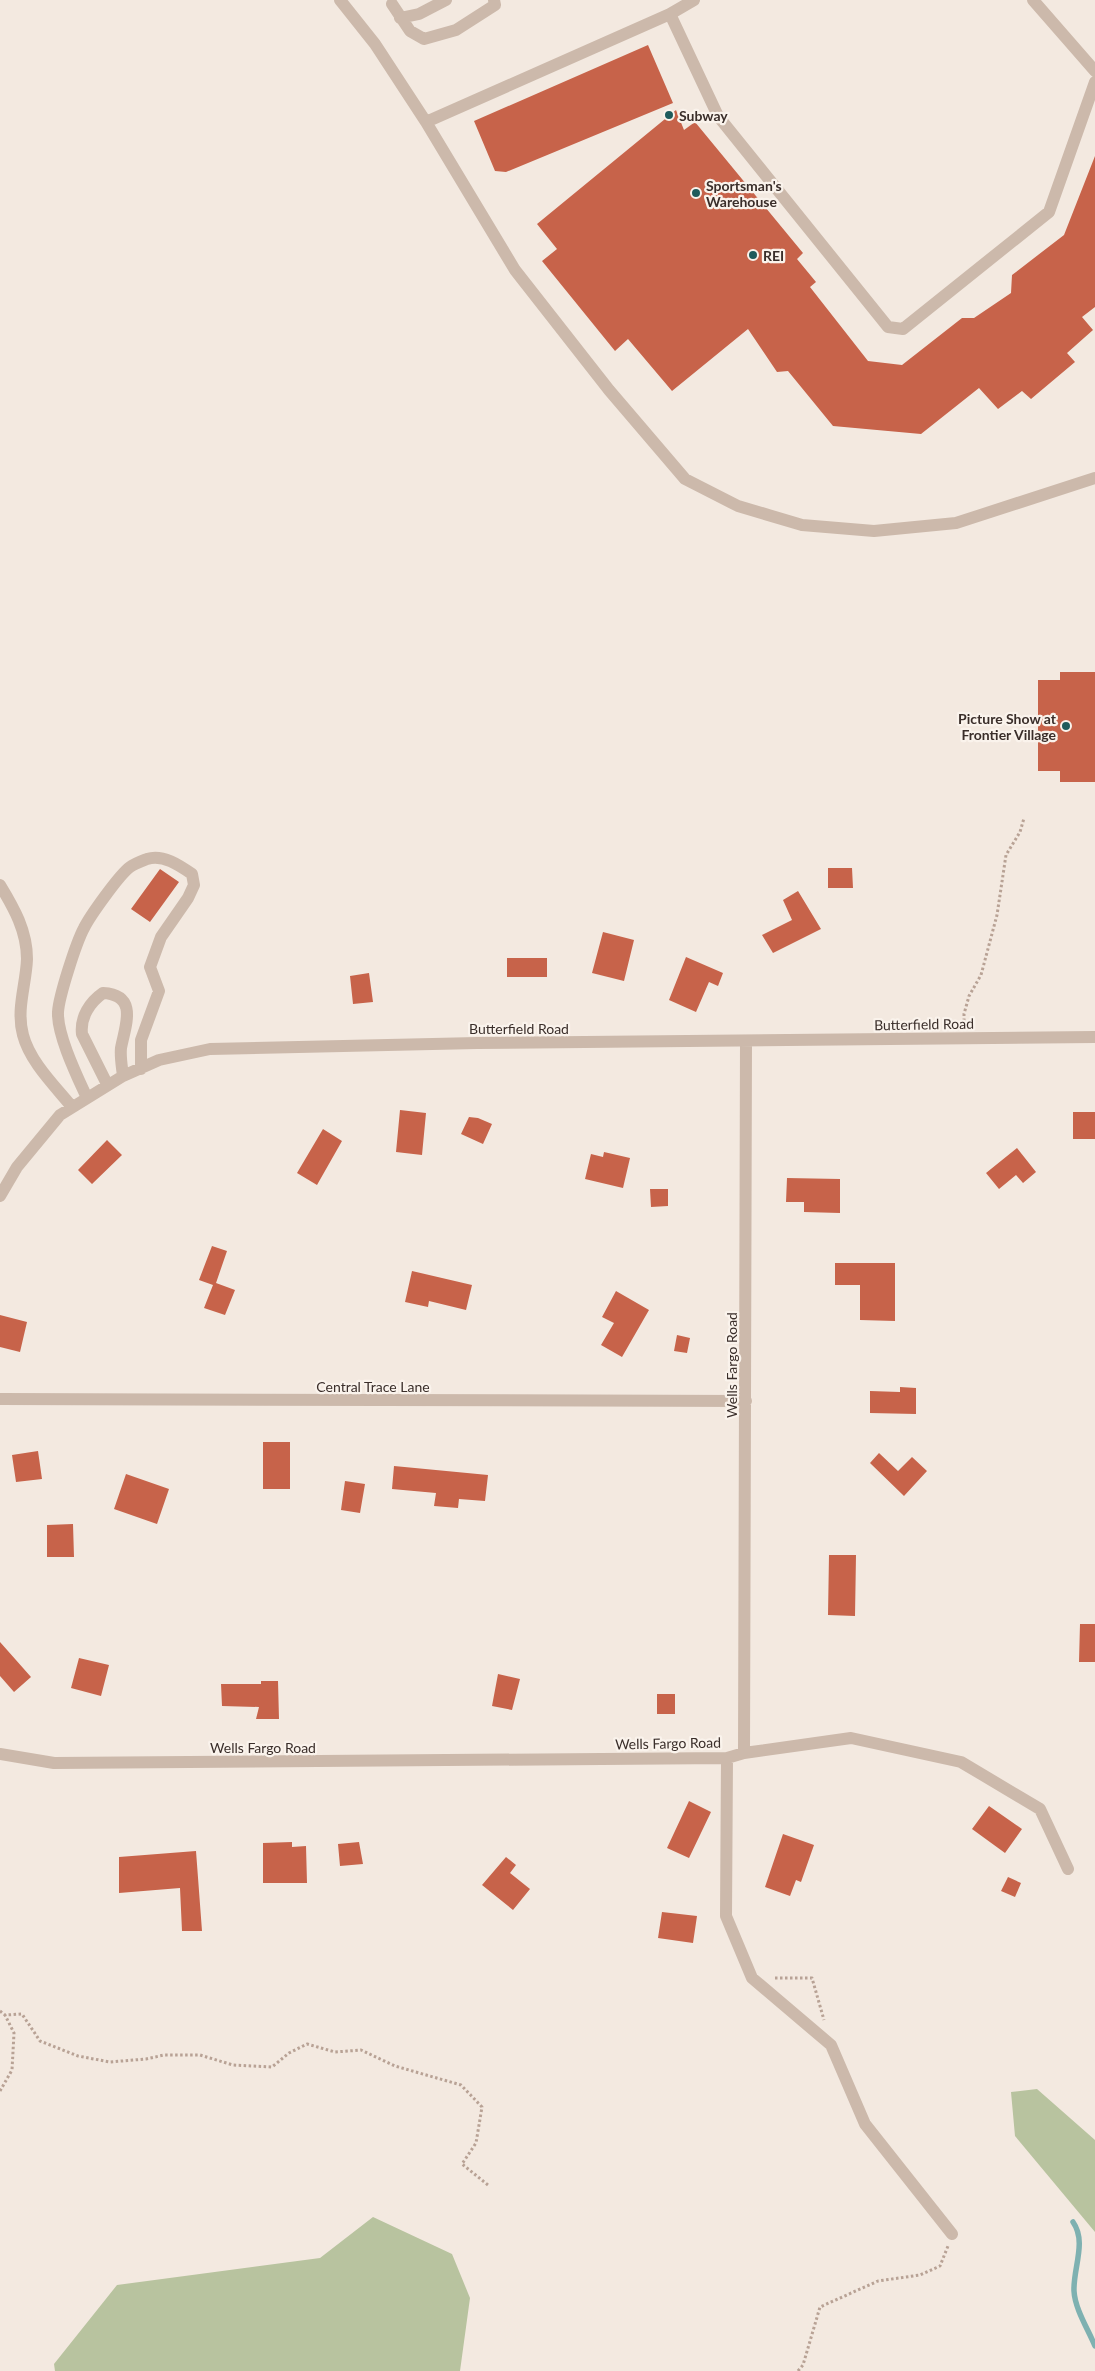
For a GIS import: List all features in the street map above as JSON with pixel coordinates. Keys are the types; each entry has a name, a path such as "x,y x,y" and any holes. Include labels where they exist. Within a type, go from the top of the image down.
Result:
{"street":[{"path":"340,0 375,44 426,122 515,270 609,390 685,479 738,506 802,525 874,531 956,523 1095,478"},
{"path":"400,18 419,14 446,0"},
{"path":"426,122 670,14 694,0"},
{"path":"1033,0 1095,70"},
{"path":"392,4 410,31 424,38 456,30 495,2"},
{"path":"670,14 718,116 888,327 903,329 1049,212 1095,82"},
{"path":"87,1098 72,1065 62,1035 58,1012 70,968 84,927 130,868 148,859 163,858 192,874 194,885 188,898 162,937 150,967 158,991 141,1040 141,1068"},
{"path":"0,885 16,910 25,935 27,959 19,1016 23,1037 43,1071 72,1107"},
{"path":"107,1084 82,1034 81,1026 89,1007 104,993 117,996 126,1004 128,1012 121,1050 122,1076"},
{"name":"Butterfield Road","path":"0,1196 17,1167 60,1115 107,1084 158,1060 210,1049 1095,1037"},
{"name":"Wells Fargo Road","path":"0,1754 54,1763 726,1758 744,1753 746,1041"},
{"name":"Central Trace Lane","path":"0,1399 746,1401"},
{"path":"744,1753 850,1738 961,1762 1040,1809 1068,1869"},
{"path":"726,1758 726,1916 752,1978 831,2045 865,2124 952,2234"}],"path":[{"path":"963,1038 964,1014 969,996 981,975 997,915 1006,855 1020,832 1024,818"},
{"path":"752,1978 812,1978 831,2045"},
{"path":"0,2011 5,2015 14,2033 12,2070 0,2091"},
{"path":"5,2015 22,2014 40,2040 78,2056 110,2062 146,2060 164,2055 200,2055 233,2065 272,2066 289,2053 307,2044 335,2052 361,2050 395,2066 461,2086 482,2107 476,2143 462,2164 488,2185"},
{"path":"798,2371 803,2365 820,2307 878,2281 920,2275 940,2266 952,2234"}],"green space":[{"path":"1037,2089 1095,2140 1095,2232 1015,2136 1011,2092"},
{"path":"373,2217 452,2254 470,2298 460,2371 55,2371 54,2364 117,2285 320,2258"}],"building":[{"path":"648,45 673,103 506,172 495,171 474,121"},
{"path":"676,110 684,130 695,122 803,253 797,259 816,282 810,287 868,361 902,365 962,318 974,318 1011,293 1012,275 1064,235 1095,156 1095,307 1082,317 1093,330 1067,353 1075,362 1031,399 1022,391 998,409 979,388 921,434 833,426 788,371 777,372 748,329 672,391 628,339 615,351 542,261 557,249 537,224"},
{"name":"Picture Show at Frontier Village","path":"1060,672 1095,672 1095,782 1060,782 1060,771 1038,771 1038,680 1060,680"},
{"path":"828,868 852,868 853,888 828,888"},
{"path":"160,869 179,882 150,922 131,909"},
{"path":"798,891 821,929 773,953 762,935 792,920 783,900"},
{"path":"603,932 634,940 624,981 592,973"},
{"path":"686,957 723,973 718,986 709,982 696,1012 669,1000"},
{"path":"507,958 547,958 547,977 507,977"},
{"path":"369,973 373,1002 353,1004 350,976"},
{"path":"400,1110 426,1113 422,1155 396,1152"},
{"path":"1073,1112 1095,1112 1095,1139 1073,1139"},
{"path":"469,1117 478,1118 492,1124 483,1144 461,1134"},
{"path":"323,1129 342,1141 317,1185 297,1173"},
{"path":"107,1140 122,1155 92,1184 78,1170"},
{"path":"1017,1148 1036,1172 1023,1183 1016,1175 999,1189 986,1173"},
{"path":"604,1152 630,1158 623,1188 585,1179 591,1154 603,1157"},
{"path":"787,1178 840,1179 840,1213 804,1212 804,1202 786,1202"},
{"path":"650,1189 668,1189 668,1206 651,1207"},
{"path":"212,1246 227,1251 216,1283 235,1290 225,1315 204,1308 213,1285 199,1280"},
{"path":"835,1263 895,1263 895,1321 860,1320 860,1285 835,1285"},
{"path":"412,1271 472,1285 466,1310 429,1301 428,1307 405,1302"},
{"path":"616,1291 649,1310 622,1357 601,1345 614,1323 602,1317"},
{"path":"0,1315 27,1322 20,1352 0,1347"},
{"path":"677,1335 690,1338 687,1353 674,1351"},
{"path":"900,1387 916,1388 916,1414 870,1413 870,1391 900,1392"},
{"path":"263,1442 290,1442 290,1489 263,1489"},
{"path":"38,1451 42,1479 16,1482 12,1455"},
{"path":"879,1453 898,1471 912,1457 927,1471 904,1496 870,1463"},
{"path":"394,1466 488,1475 485,1501 459,1499 458,1508 434,1506 436,1493 392,1489"},
{"path":"126,1474 169,1489 157,1524 114,1509"},
{"path":"345,1481 365,1484 360,1513 341,1510"},
{"path":"73,1524 74,1557 47,1557 47,1525"},
{"path":"829,1555 856,1555 855,1616 828,1615"},
{"path":"1080,1624 1095,1624 1095,1662 1079,1662"},
{"path":"0,1642 31,1677 14,1692 0,1676"},
{"path":"79,1658 109,1665 101,1696 71,1688"},
{"path":"498,1674 520,1679 512,1710 492,1706"},
{"path":"261,1681 278,1681 279,1719 256,1719 259,1707 222,1706 221,1684 261,1684"},
{"path":"657,1694 675,1694 675,1714 657,1714"},
{"path":"689,1801 711,1812 689,1858 667,1848"},
{"path":"989,1806 1022,1829 1005,1853 972,1829"},
{"path":"783,1834 814,1845 801,1882 796,1880 790,1896 765,1887"},
{"path":"292,1842 292,1847 306,1846 307,1883 263,1883 263,1843"},
{"path":"359,1842 363,1864 340,1866 338,1844"},
{"path":"196,1851 202,1931 182,1931 180,1888 119,1893 119,1857"},
{"path":"506,1857 516,1865 510,1873 530,1889 513,1910 482,1885"},
{"path":"1008,1877 1021,1883 1015,1897 1001,1891"},
{"path":"662,1912 697,1916 693,1943 658,1938"}],"waterway":[{"path":"1073,2222 1079,2238 1074,2282 1075,2298 1079,2312 1095,2346"}],"place":[{"name":"Subway","path":"669,115"},
{"name":"Sportsman's Warehouse","path":"696,193"},
{"name":"REI","path":"753,255"},
{"name":"Picture Show at Frontier Village","path":"1066,726"}]}
